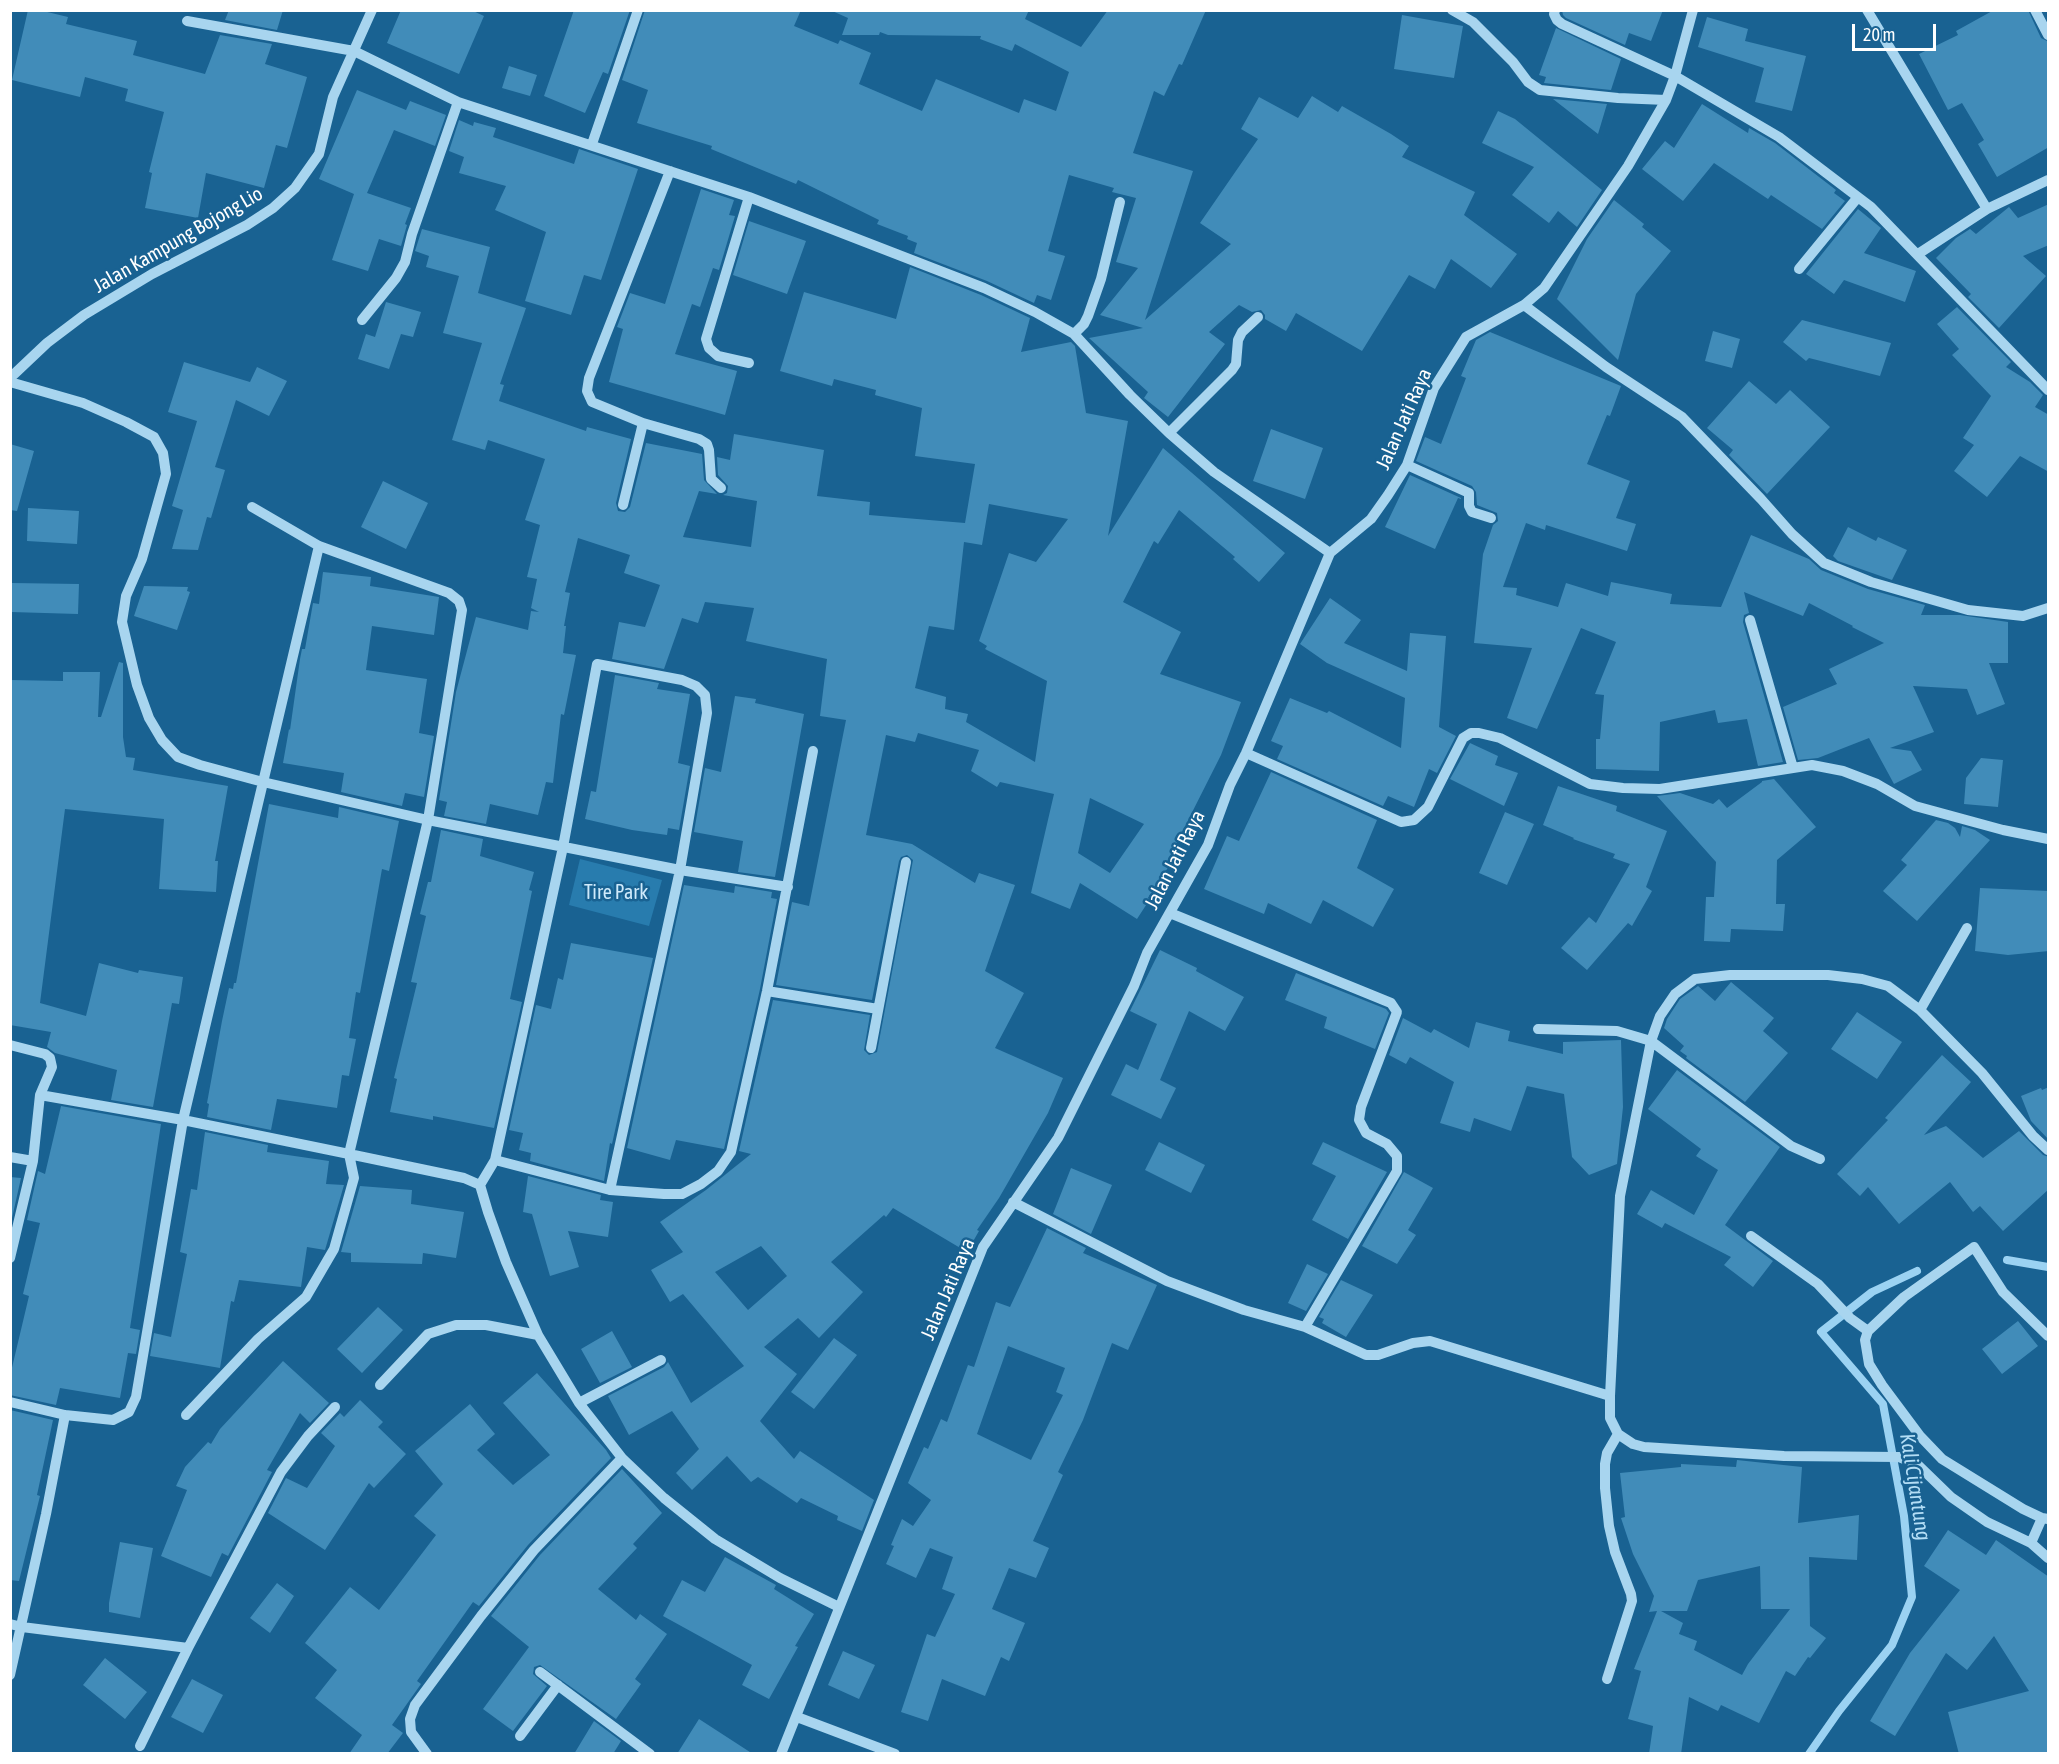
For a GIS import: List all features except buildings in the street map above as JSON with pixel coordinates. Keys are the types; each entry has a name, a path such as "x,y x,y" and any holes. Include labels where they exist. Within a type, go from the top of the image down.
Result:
{"street":[{"name":"Jalan Kampung Bojong Lio","path":"10,378 47,342 84,315 152,274 247,225 273,208 296,188 319,154 333,97 372,10"},
{"path":"592,144 638,10"},
{"path":"1452,10 1473,22 1513,62 1528,82 1540,90 1618,98 1666,100"},
{"path":"1555,10 1554,14 1562,24 1675,76 1779,137 1858,197 1918,254 2049,390"},
{"name":"Jalan Jati Raya","path":"781,1754 983,1247 1058,1138 1134,986 1147,953 1208,845 1230,785 1246,753 1330,553 1371,519 1407,465 1434,388 1466,337 1524,305 1544,288 1628,166 1666,100 1693,10"},
{"path":"1867,10 1987,209"},
{"path":"2035,10 2048,31"},
{"path":"187,21 354,51 458,102 749,197 984,288 1035,312 1074,334 1169,434 1214,472 1330,553"},
{"path":"362,320 396,278 405,262 412,234 458,102"},
{"path":"670,171 589,378 587,391 591,402 643,423 704,441 709,450 711,479 721,488"},
{"path":"1918,254 1987,209 2049,180"},
{"path":"749,197 706,339 709,348 718,356 749,363"},
{"path":"1799,269 1858,197"},
{"path":"1074,334 1084,324 1101,279 1120,202"},
{"path":"1524,305 1606,366 1682,417 1792,534 1824,563 1871,582 1968,610 2023,616 2049,608"},
{"path":"1169,434 1232,370 1236,364 1238,340 1242,332 1258,317"},
{"path":"10,382 82,403 154,437 163,453 166,474 142,559 126,596 122,622 138,685 150,718 162,740 178,757 263,782 428,820 680,870 788,887"},
{"path":"623,505 643,423"},
{"path":"1407,465 1469,493 1469,506 1472,512 1491,518"},
{"path":"186,1416 258,1339 306,1297 334,1249 354,1178 350,1154 428,820 462,610 459,601 449,593 319,546 252,507"},
{"path":"10,1402 65,1416 113,1420 129,1412 136,1396 183,1120 319,546"},
{"path":"1750,620 1793,768"},
{"path":"480,1185 495,1160 563,847 597,664 682,680 696,686 705,695 706,713 680,870 609,1190"},
{"path":"1246,753 1401,822 1414,820 1428,807 1463,738 1471,733 1500,738 1590,784 1623,788 1660,789 1812,765 1843,771 1877,784 1915,806 2003,830 2049,838"},
{"path":"495,1160 609,1190 682,1194 701,1184 718,1171 731,1152 768,991 813,751"},
{"path":"871,1048 906,862"},
{"path":"1170,913 1390,1003 1397,1012 1360,1107 1359,1120 1366,1133 1387,1144 1397,1156 1397,1171 1305,1327"},
{"path":"1920,1010 1967,928"},
{"path":"2049,1150 2033,1136 1982,1073 1920,1010 1887,986 1862,979 1828,975 1730,975 1695,979 1675,994 1660,1016 1651,1041 1620,1196 1610,1396 1610,1418 1618,1434 1644,1447 1784,1456 1899,1457 1917,1464 1951,1497 1987,1522 2031,1543 2049,1558"},
{"path":"768,991 878,1009"},
{"path":"1538,1029 1617,1031 1651,1041 1791,1146 1820,1159"},
{"path":"10,1045 40,1051 50,1058 52,1067 40,1095 33,1161 10,1258"},
{"path":"40,1095 183,1120 350,1154 464,1178 480,1185 506,1262 538,1335 579,1403 621,1458 664,1498 715,1539 780,1578 839,1607"},
{"path":"10,1157 33,1161"},
{"path":"1013,1202 1167,1281 1244,1310 1305,1327 1366,1354 1378,1354 1413,1343 1430,1341 1610,1396"},
{"path":"1751,1236 1818,1284 1850,1318 1868,1331"},
{"path":"2031,1543 2045,1519 1984,1486 1942,1459 1920,1436 1881,1384 1869,1364 1865,1340 1868,1331 1904,1297 1974,1247 2003,1292 2049,1336"},
{"path":"380,1385 428,1334 456,1324 486,1325 538,1335"},
{"path":"579,1403 661,1360"},
{"path":"140,1746 188,1648 281,1472 308,1436 335,1407"},
{"path":"10,1675 16,1626 65,1416"},
{"path":"1607,1679 1632,1601 1614,1545 1605,1488 1607,1453 1618,1434"},
{"path":"427,1754 411,1732 410,1719 415,1704 534,1550 621,1458"},
{"path":"16,1626 188,1648"},
{"path":"540,1672 650,1754"},
{"path":"520,1736 558,1685"},
{"path":"797,1717 895,1754"}],"green space":[{"name":"Tire Park","path":"580,859 662,880 649,926 569,905"}],"waterway":[{"name":"Kali Cijantung","path":"2007,1260 2048,1267"},
{"name":"Kali Cijantung","path":"1809,1754 1839,1711 1892,1645 1912,1597 1904,1516 1883,1404 1821,1332 1872,1292 1917,1271"}]}
